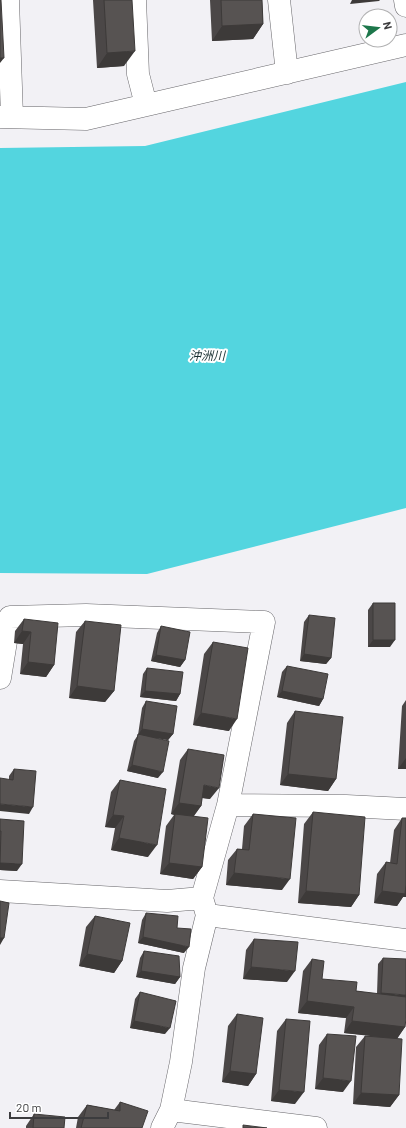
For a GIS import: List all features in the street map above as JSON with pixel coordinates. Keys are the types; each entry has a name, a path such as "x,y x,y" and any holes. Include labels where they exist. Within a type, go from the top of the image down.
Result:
{"street":[{"path":"8,0 6,117 86,119 406,45"},
{"path":"136,0 138,74 146,105"},
{"path":"279,0 287,73"},
{"path":"405,0 406,6"},
{"path":"0,678 10,617 86,615 264,622 228,805 204,907 181,1062 167,1119 316,1128"},
{"path":"228,805 346,806 406,809"},
{"path":"0,891 167,900 406,940"}],"water":[{"name":"沖洲川","path":"406,82 406,508 147,574 0,573 0,148 145,146"}],"building":[{"path":"1,0 4,58 0,58"},
{"path":"104,0 132,0 135,51 107,53"},
{"path":"221,0 262,0 263,24 222,26"},
{"path":"373,603 395,603 395,640 373,640"},
{"path":"309,615 335,618 331,658 304,654"},
{"path":"24,619 58,623 54,665 28,662 31,632 22,631"},
{"path":"85,621 121,625 114,691 77,686"},
{"path":"161,626 190,632 185,660 156,655"},
{"path":"213,642 248,648 237,719 201,713"},
{"path":"287,666 328,674 323,699 282,691"},
{"path":"147,668 183,672 180,694 145,691"},
{"path":"146,701 177,706 173,734 142,729"},
{"path":"295,711 343,717 336,779 288,774"},
{"path":"138,734 169,741 163,772 132,765"},
{"path":"188,749 224,755 219,788 204,785 201,806 179,803"},
{"path":"14,769 36,771 33,807 0,804 0,778 13,780"},
{"path":"120,780 166,789 157,845 119,838 124,816 113,815"},
{"path":"313,812 365,817 359,895 306,891"},
{"path":"175,814 208,818 202,867 169,863"},
{"path":"253,814 296,818 290,879 234,873 237,849 249,850"},
{"path":"402,818 406,818 405,894 382,891 386,862 397,864"},
{"path":"0,819 24,821 22,864 0,863"},
{"path":"0,901 9,903 4,938 0,938"},
{"path":"146,913 178,916 177,928 191,929 189,947 143,937"},
{"path":"95,916 130,923 122,961 87,954"},
{"path":"254,939 298,942 295,971 251,967"},
{"path":"144,951 179,956 180,977 141,971"},
{"path":"383,958 406,959 406,995 381,993"},
{"path":"312,959 324,961 322,979 357,982 356,991 406,997 405,1027 352,1021 354,1007 307,1001"},
{"path":"140,992 176,1001 170,1028 134,1021"},
{"path":"237,1014 263,1018 256,1074 230,1071"},
{"path":"286,1019 310,1021 304,1092 279,1090"},
{"path":"327,1034 356,1036 351,1081 323,1078"},
{"path":"365,1036 402,1039 399,1095 361,1093"},
{"path":"120,1102 148,1111 142,1128 81,1128 87,1105 120,1111"},
{"path":"34,1114 65,1117 64,1128 33,1128"},
{"path":"243,1125 267,1128 243,1128"}]}
